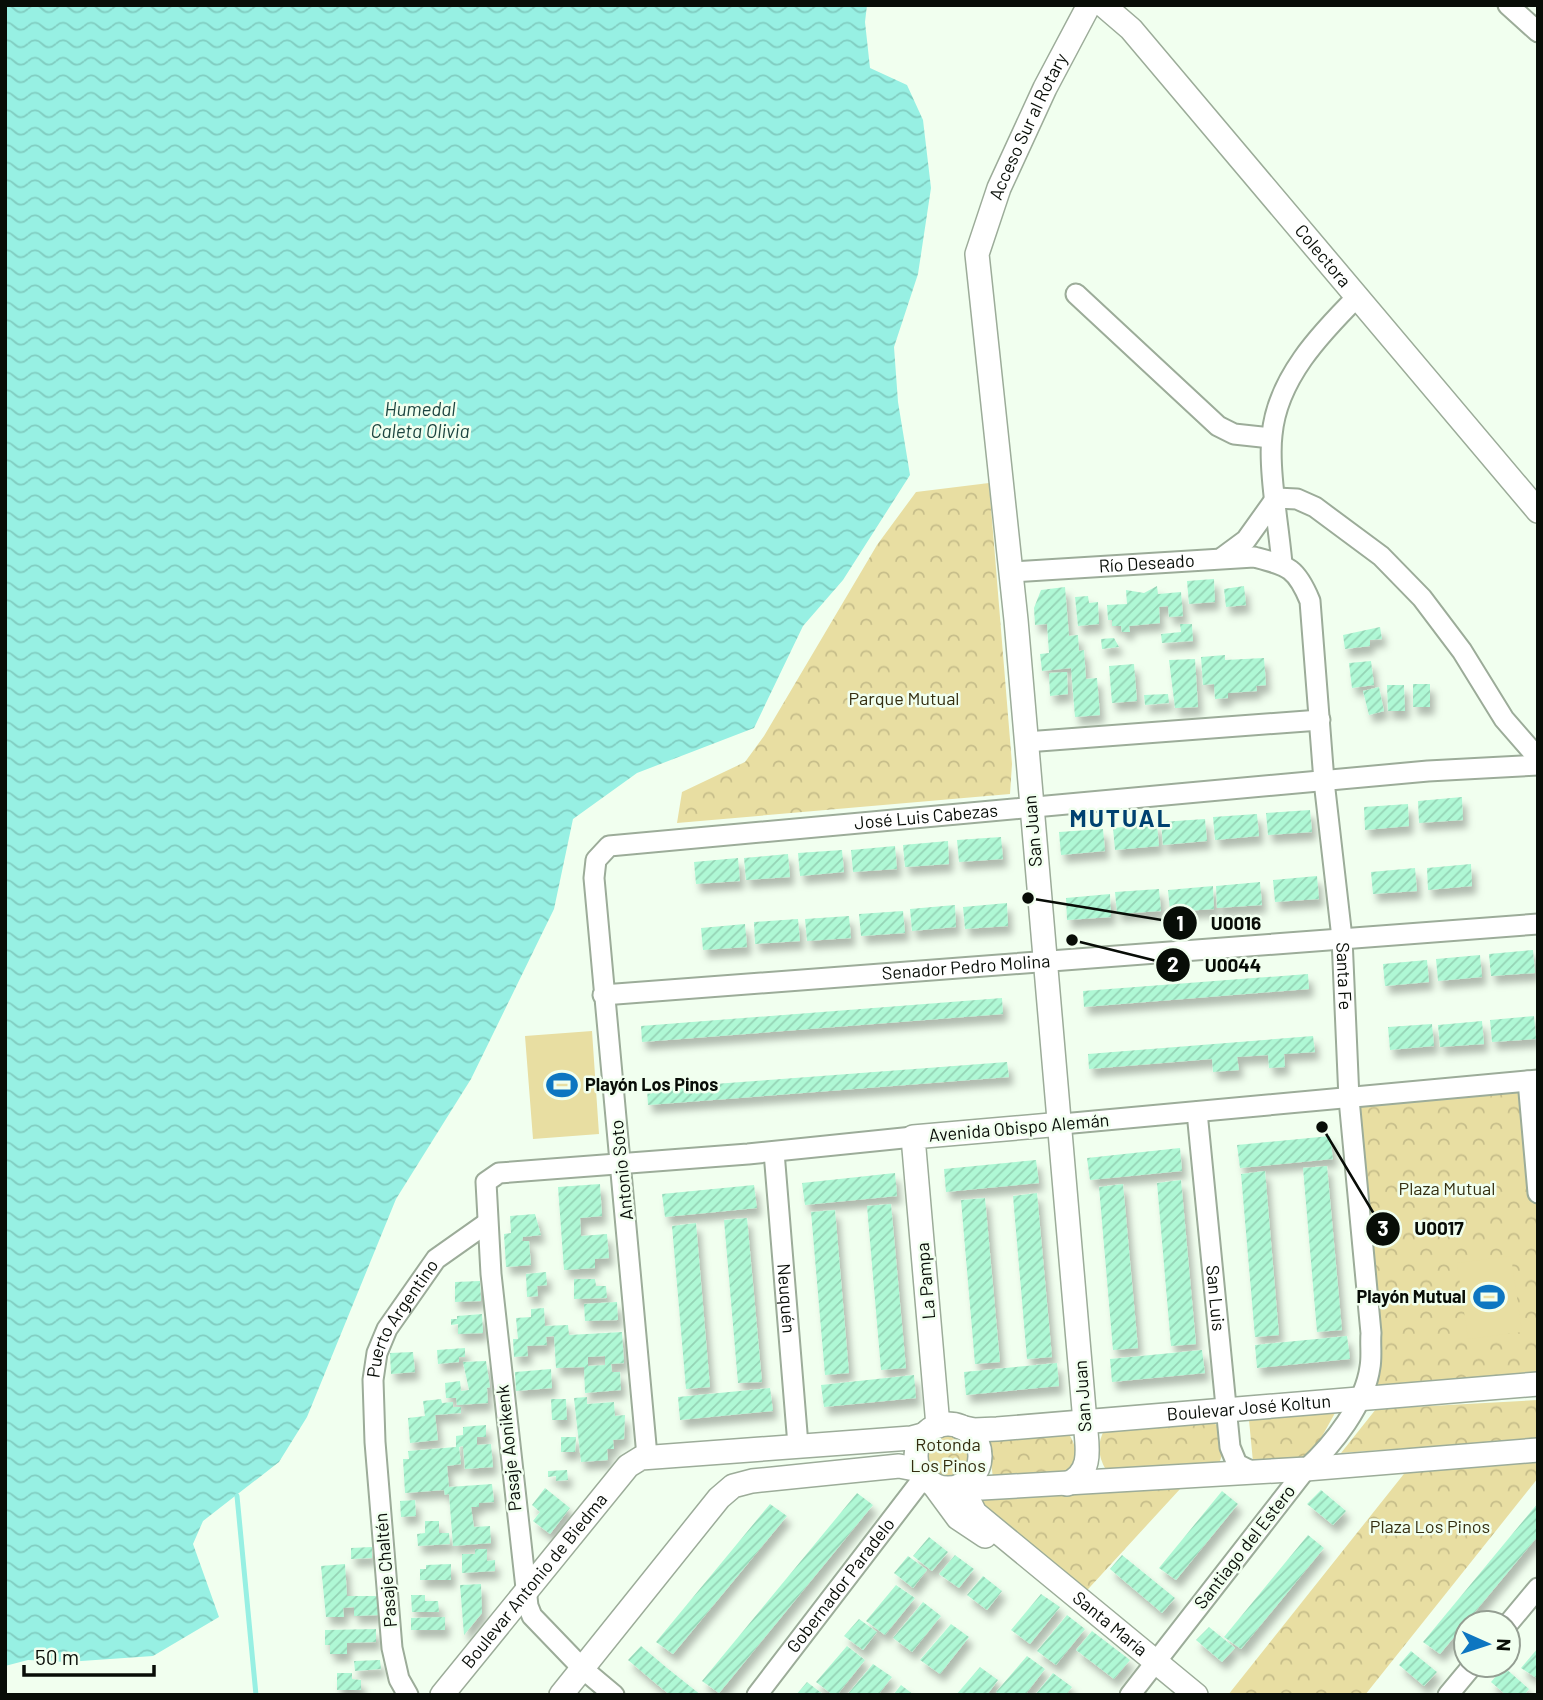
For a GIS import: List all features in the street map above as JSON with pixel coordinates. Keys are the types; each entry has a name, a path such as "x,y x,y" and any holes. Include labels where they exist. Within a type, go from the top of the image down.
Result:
{"street":[{"name":"Acceso Sur al Rotary","path":"977,254 999,188 1045,88 1089,5"},
{"name":"Colectora","path":"1103,5 1131,29 1538,511"},
{"path":"1508,5 1538,32"},
{"name":"San Juan","path":"977,254 1062,1124 1085,1422 1086,1466 1077,1479 1067,1483"},
{"path":"1076,294 1218,426 1234,434 1271,438"},
{"path":"1282,564 1271,438 1280,401 1312,346 1358,296"},
{"path":"1223,557 1246,540 1276,498"},
{"path":"1276,498 1297,499 1315,507 1381,556 1422,597 1462,650 1504,719 1538,758"},
{"name":"Río Deseado","path":"1010,572 1223,557 1254,557 1282,564"},
{"name":"Santa Fe","path":"1282,564 1300,575 1310,601 1324,781 1342,938 1349,1099 1371,1333 1370,1368 1360,1399"},
{"path":"1026,742 1320,720"},
{"name":"José Luis Cabezas","path":"609,846 1324,781 1538,765"},
{"name":"Antonio Soto","path":"609,846 596,860 594,872 603,995 622,1165 638,1461"},
{"name":"Senador Pedro Molina","path":"603,995 1538,924"},
{"path":"1533,1081 1538,1193"},
{"name":"Avenida Obispo Alemán","path":"499,1173 774,1152 1533,1081"},
{"name":"San Luis","path":"1197,1112 1232,1457 1237,1464 1253,1472"},
{"name":"La Pampa","path":"913,1137 942,1429"},
{"name":"Neuquén","path":"774,1152 798,1445"},
{"name":"Pasaje Aonikenk","path":"499,1173 491,1177 484,1188 525,1595 532,1616 614,1695"},
{"name":"Puerto Argentino","path":"375,1442 373,1380 377,1353 387,1329 436,1259 487,1223"},
{"name":"Boulevar José Koltun","path":"638,1461 798,1445 911,1438 942,1429 986,1430 1538,1384"},
{"name":"Santiago del Estero","path":"1130,1695 1306,1469 1322,1454 1360,1399"},
{"path":"561,1695 719,1498 733,1486 899,1466 926,1477 953,1488 965,1483 978,1468 979,1449 975,1439 942,1429 917,1452 926,1477"},
{"name":"Pasaje Chaltén","path":"375,1442 392,1648 399,1679 408,1695"},
{"path":"965,1483 982,1488 1306,1469 1538,1450"},
{"name":"Boulevar Antonio de Biedma","path":"442,1695 638,1461"},
{"name":"Santa María","path":"926,1477 958,1518 1009,1552 1024,1556"},
{"name":"Gobernador Paradelo","path":"757,1695 926,1477"},
{"name":"Santa María","path":"965,1483 975,1513 1016,1544 1024,1556 1196,1695"},
{"path":"1520,1609 1538,1588"},
{"path":"1448,1695 1461,1679"}],"green space":[{"name":"Parque Mutual","path":"989,483 1012,764 1010,794 677,823 682,792 745,762 764,736 877,545 916,492"},
{"name":"Playón Los Pinos","path":"592,1031 599,1134 533,1139 525,1036"},
{"name":"Plaza Mutual","path":"1528,1081 1538,1193 1538,1384 1360,1399 1370,1368 1349,1099"},
{"name":"Playón Mutual","path":"1511,1256 1522,1332 1468,1339 1457,1263"},
{"path":"1538,1400 1538,1439 1341,1453 1376,1409"},
{"path":"1335,1413 1310,1458 1253,1462 1249,1420"},
{"path":"1213,1422 1221,1429 1224,1449 1219,1464 1106,1470 1101,1460 1099,1446 1104,1430"},
{"name":"Rotonda Los Pinos","path":"948,1434 957,1435 964,1440 969,1447 969,1465 964,1472 957,1477 948,1478 939,1477 932,1472 927,1465 926,1456 927,1447 932,1440 939,1435"},
{"path":"1069,1434 1075,1453 1069,1472 993,1478 988,1439"},
{"name":"Plaza Los Pinos","path":"1538,1450 1538,1478 1365,1695 1228,1695 1415,1460"},
{"path":"1192,1476 1079,1599 994,1529 968,1482"}],"water":[{"name":"Humedal Caleta Olivia","path":"5,5 867,5 865,22 870,68 907,85 923,120 931,188 918,274 894,347 898,402 910,475 843,580 803,626 754,728 637,773 573,819 554,909 471,1079 396,1199 307,1417 279,1462 203,1521 193,1544 219,1617 153,1656 67,1662 28,1660 5,1666"}],"building":[{"path":"1214,579 1215,602 1189,604 1187,581"},
{"path":"1157,586 1158,594 1181,592 1183,616 1169,617 1168,606 1159,607 1160,623 1129,626 1130,632 1122,632 1121,626 1112,626 1112,620 1108,620 1107,605 1127,604 1126,590 1144,593"},
{"path":"1244,586 1246,605 1226,607 1224,589"},
{"path":"1065,587 1069,636 1078,635 1079,651 1084,650 1086,679 1097,678 1100,715 1075,717 1071,668 1042,671 1040,654 1049,653 1047,624 1035,625 1034,608 1041,590"},
{"path":"1088,596 1089,603 1098,602 1099,624 1078,626 1075,597"},
{"path":"1180,624 1192,624 1193,641 1162,643 1161,634 1181,632"},
{"path":"1380,627 1382,639 1370,640 1370,646 1345,649 1343,635"},
{"path":"1114,638 1119,647 1102,649 1101,639"},
{"path":"1225,655 1225,660 1264,658 1266,685 1256,686 1257,691 1228,693 1228,698 1215,699 1214,684 1203,685 1201,657"},
{"path":"1195,659 1198,707 1175,708 1169,660"},
{"path":"1371,661 1374,685 1352,688 1349,663"},
{"path":"1134,664 1137,701 1112,703 1109,666"},
{"path":"1067,672 1068,694 1050,696 1049,673"},
{"path":"1413,684 1430,684 1430,707 1413,707"},
{"path":"1387,685 1404,685 1405,711 1388,711"},
{"path":"1379,687 1384,711 1369,715 1363,691"},
{"path":"1168,694 1169,703 1145,705 1144,695"},
{"path":"1462,797 1463,820 1419,823 1418,801"},
{"path":"1408,804 1409,826 1365,830 1364,807"},
{"path":"1310,810 1312,832 1268,835 1266,813"},
{"path":"1257,814 1259,836 1215,840 1213,817"},
{"path":"1205,819 1207,841 1163,845 1161,822"},
{"path":"1157,824 1159,846 1115,850 1113,828"},
{"path":"1103,829 1105,851 1061,855 1059,832"},
{"path":"1001,837 1003,859 959,862 957,840"},
{"path":"948,841 949,864 905,867 903,845"},
{"path":"895,846 897,869 853,872 851,850"},
{"path":"842,850 844,872 800,876 798,853"},
{"path":"788,854 790,877 746,880 744,858"},
{"path":"738,858 740,881 696,884 694,862"},
{"path":"1471,864 1472,886 1428,890 1427,868"},
{"path":"1415,868 1417,891 1373,894 1371,872"},
{"path":"1317,876 1319,899 1275,902 1273,880"},
{"path":"1260,882 1262,905 1217,908 1216,886"},
{"path":"1213,886 1214,909 1170,912 1168,890"},
{"path":"1159,889 1161,911 1117,914 1115,892"},
{"path":"1110,894 1111,917 1067,920 1066,898"},
{"path":"1007,903 1008,926 965,929 963,907"},
{"path":"955,905 956,927 912,931 910,909"},
{"path":"903,911 905,933 861,936 859,914"},
{"path":"849,916 851,938 807,941 805,919"},
{"path":"798,919 800,941 755,944 754,922"},
{"path":"745,924 747,947 703,950 701,928"},
{"path":"1533,950 1535,973 1491,976 1489,954"},
{"path":"1480,955 1482,977 1438,981 1436,959"},
{"path":"1427,960 1429,982 1385,986 1383,964"},
{"path":"1308,974 1309,989 1084,1007 1083,991"},
{"path":"1002,998 1003,1014 642,1042 641,1026"},
{"path":"1534,1016 1536,1039 1492,1042 1490,1020"},
{"path":"1482,1021 1484,1044 1440,1047 1438,1025"},
{"path":"1432,1024 1434,1046 1390,1050 1388,1027"},
{"path":"1313,1036 1315,1052 1284,1054 1285,1067 1269,1068 1268,1055 1237,1057 1239,1070 1213,1072 1212,1059 1089,1069 1088,1054"},
{"path":"1007,1062 1009,1077 648,1105 647,1089"},
{"path":"1330,1136 1333,1159 1240,1168 1237,1145"},
{"path":"1180,1148 1182,1171 1090,1180 1087,1158"},
{"path":"1036,1160 1039,1183 946,1192 944,1169"},
{"path":"1327,1166 1342,1330 1317,1332 1303,1168"},
{"path":"1265,1171 1279,1335 1255,1337 1241,1174"},
{"path":"895,1173 897,1196 805,1205 802,1183"},
{"path":"1181,1180 1196,1344 1171,1346 1157,1183"},
{"path":"600,1184 602,1216 580,1218 581,1236 607,1234 609,1258 595,1259 595,1268 564,1270 558,1187"},
{"path":"1123,1184 1138,1348 1113,1350 1099,1187"},
{"path":"754,1185 757,1208 665,1217 662,1194"},
{"path":"1037,1193 1052,1357 1027,1359 1013,1196"},
{"path":"985,1198 1000,1362 975,1364 961,1200"},
{"path":"891,1204 906,1368 881,1370 867,1206"},
{"path":"835,1210 849,1373 825,1375 811,1212"},
{"path":"535,1214 541,1235 523,1237 522,1241 529,1241 531,1265 506,1267 504,1234 511,1233 510,1216"},
{"path":"747,1218 762,1382 738,1383 724,1220"},
{"path":"696,1223 710,1387 686,1389 672,1226"},
{"path":"546,1272 547,1285 537,1286 538,1296 527,1297 526,1274"},
{"path":"574,1279 595,1279 596,1286 606,1286 607,1298 574,1299"},
{"path":"480,1281 481,1301 455,1302 455,1282"},
{"path":"617,1302 618,1320 585,1321 584,1304"},
{"path":"544,1308 545,1326 568,1325 569,1335 622,1332 624,1363 611,1364 612,1372 620,1372 621,1390 585,1393 584,1367 556,1368 554,1336 546,1337 547,1345 527,1346 528,1356 514,1357 513,1339 518,1339 516,1318 531,1317 531,1309","holes":["605,1356 605,1365 588,1366 588,1357"]},
{"path":"482,1314 483,1333 458,1334 458,1324 451,1325 451,1319 457,1319 457,1316"},
{"path":"1347,1336 1350,1359 1257,1368 1255,1345"},
{"path":"465,1348 465,1357 459,1357 459,1362 438,1364 437,1350"},
{"path":"1202,1350 1205,1373 1112,1382 1110,1359"},
{"path":"413,1352 415,1372 391,1374 390,1353"},
{"path":"486,1361 490,1387 487,1388 488,1403 457,1405 456,1398 446,1398 445,1383 460,1381 461,1391 469,1390 463,1362"},
{"path":"1057,1363 1059,1386 966,1395 964,1372"},
{"path":"551,1369 552,1388 516,1391 515,1372"},
{"path":"914,1375 916,1398 824,1407 821,1385"},
{"path":"770,1388 773,1411 680,1420 678,1397"},
{"path":"587,1397 587,1404 614,1402 615,1416 625,1415 624,1439 613,1440 614,1449 607,1449 608,1460 581,1462 574,1398"},
{"path":"441,1399 442,1403 453,1402 453,1407 461,1407 461,1413 435,1415 438,1440 410,1443 408,1418 425,1416 423,1401"},
{"path":"551,1399 566,1399 567,1420 552,1420"},
{"path":"486,1425 486,1437 477,1437 477,1445 491,1444 493,1467 465,1469 463,1446 459,1447 461,1464 447,1466 449,1487 492,1484 494,1502 479,1503 479,1507 471,1507 474,1527 490,1526 491,1543 453,1546 449,1494 445,1495 444,1490 405,1493 403,1459 409,1459 408,1451 456,1447 456,1436 463,1435 463,1427"},
{"path":"561,1437 576,1437 575,1452 561,1452"},
{"path":"567,1470 568,1480 556,1481 556,1476 548,1477 548,1471"},
{"path":"545,1488 570,1508 550,1534 533,1521 540,1512 532,1505"},
{"path":"1321,1490 1346,1511 1333,1525 1307,1504"},
{"path":"1222,1491 1238,1504 1176,1580 1159,1568"},
{"path":"857,1493 873,1505 729,1681 719,1693 702,1681"},
{"path":"415,1500 416,1516 401,1517 400,1501"},
{"path":"1538,1503 1538,1536 1477,1609 1452,1609 1452,1640 1440,1654 1423,1642"},
{"path":"770,1504 787,1516 683,1642 673,1654 656,1642"},
{"path":"425,1521 439,1521 439,1533 449,1533 450,1544 418,1546 417,1534 425,1533"},
{"path":"1308,1535 1324,1548 1241,1649 1224,1637"},
{"path":"929,1537 948,1552 932,1571 913,1556"},
{"path":"372,1547 372,1558 351,1559 351,1548"},
{"path":"475,1549 487,1549 487,1561 495,1560 495,1571 462,1573 462,1554 475,1554"},
{"path":"955,1555 974,1569 959,1588 939,1574"},
{"path":"1122,1555 1175,1598 1162,1613 1110,1569"},
{"path":"908,1556 927,1570 913,1588 894,1573"},
{"path":"345,1564 347,1596 377,1596 378,1615 354,1616 354,1607 343,1608 344,1617 326,1617 321,1566"},
{"path":"451,1564 451,1580 420,1580 420,1569 426,1569 426,1565"},
{"path":"983,1576 1002,1591 987,1610 967,1595"},
{"path":"481,1584 482,1613 464,1635 460,1585"},
{"path":"896,1585 915,1598 885,1635 866,1621"},
{"path":"1041,1594 1060,1607 1030,1644 1011,1630"},
{"path":"411,1595 425,1595 425,1601 438,1601 439,1612 412,1612"},
{"path":"923,1602 941,1616 912,1652 893,1638"},
{"path":"1067,1615 1085,1629 1056,1665 1037,1651"},
{"path":"445,1617 445,1630 411,1630 411,1618"},
{"path":"859,1619 877,1632 863,1650 844,1636"},
{"path":"951,1624 969,1637 940,1674 920,1660"},
{"path":"1209,1627 1235,1648 1222,1662 1196,1640"},
{"path":"376,1629 376,1642 347,1643 347,1654 330,1654 330,1645 325,1645 325,1630"},
{"path":"1092,1631 1130,1660 1114,1679 1076,1650"},
{"path":"641,1646 701,1695 670,1695 654,1682 628,1660"},
{"path":"847,1646 865,1660 837,1695 833,1695 816,1682"},
{"path":"1538,1648 1538,1679 1522,1667"},
{"path":"1411,1651 1437,1672 1424,1686 1399,1665"},
{"path":"1027,1656 1045,1669 1025,1695 1000,1695 996,1692"},
{"path":"380,1660 381,1669 355,1671 354,1661"},
{"path":"873,1664 892,1677 878,1695 847,1695"},
{"path":"980,1667 998,1680 987,1695 956,1695"},
{"path":"337,1673 352,1673 352,1679 361,1680 361,1690 337,1690"},
{"path":"1053,1673 1072,1687 1066,1695 1035,1695"},
{"path":"1494,1679 1518,1679 1529,1689 1524,1695 1506,1695 1491,1682"},
{"path":"807,1682 824,1695 796,1695"},
{"path":"901,1685 914,1695 893,1695"}],"waterway":[{"path":"237,1496 256,1695"}],"place":[{"name":"U0016","path":"1028,898"},
{"name":"U0044","path":"1072,940"},
{"name":"Playón Los Pinos","path":"562,1085"},
{"name":"U0017","path":"1322,1127"},
{"name":"Playón Mutual","path":"1489,1297"}],"district":[{"name":"MUTUAL","path":"1121,819"}]}
